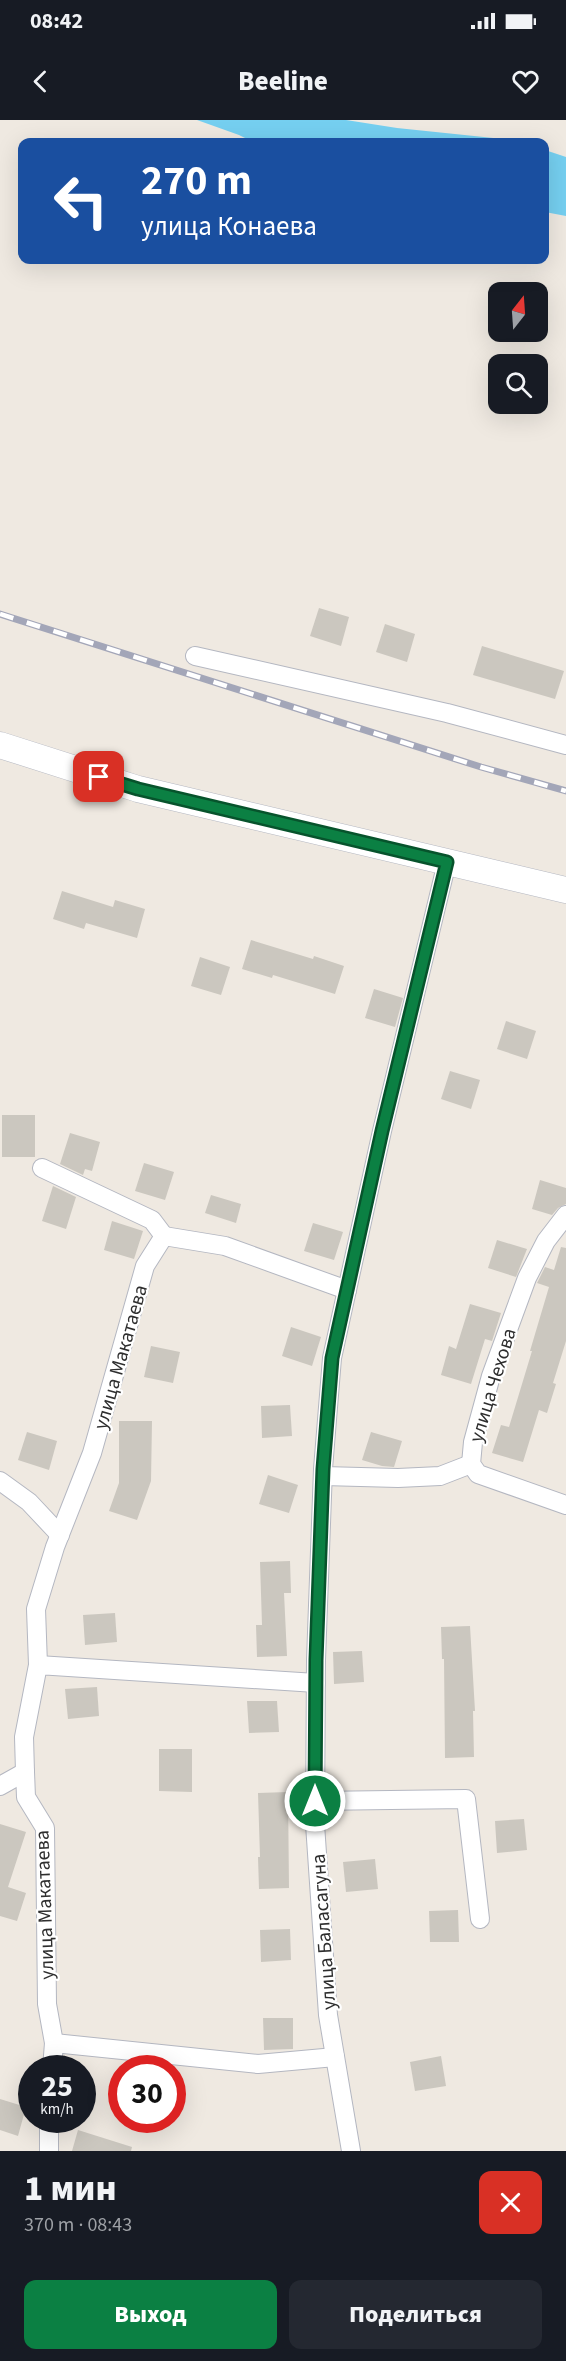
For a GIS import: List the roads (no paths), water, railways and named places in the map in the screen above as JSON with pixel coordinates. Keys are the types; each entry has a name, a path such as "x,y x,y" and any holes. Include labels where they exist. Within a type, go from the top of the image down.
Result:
{"street":[{"path":"195,656 447,713 566,745"},
{"path":"0,745 138,789 566,890"},
{"name":"улица Баласагуна","path":"351,2151 328,2015 315,1801 316,1683 323,1476 332,1358 382,1131 447,862"},
{"path":"42,1168 152,1220 164,1236 225,1246 347,1290"},
{"name":"улица Чехова","path":"566,1215 546,1241 527,1278 491,1376 473,1442 471,1464 478,1474 566,1505"},
{"name":"улица Макатаева","path":"53,2055 54,2043 47,2004 45,1828 26,1797 25,1772 24,1737 38,1665 36,1609 60,1535 92,1452 145,1266 164,1236"},
{"path":"323,1476 398,1478 441,1476 471,1464"},
{"path":"0,1481 29,1502 60,1535"},
{"path":"38,1665 316,1683"},
{"path":"0,1786 25,1772"},
{"path":"315,1801 466,1799 480,1919"},
{"path":"54,2043 258,2064 335,2057"},
{"path":"49,2133 49,2151"}],"water":[{"path":"197,120 346,120 493,138 245,138"},
{"path":"549,151 566,157 566,216 549,213"}],"railway":[{"path":"0,614 481,767 566,791"}]}
